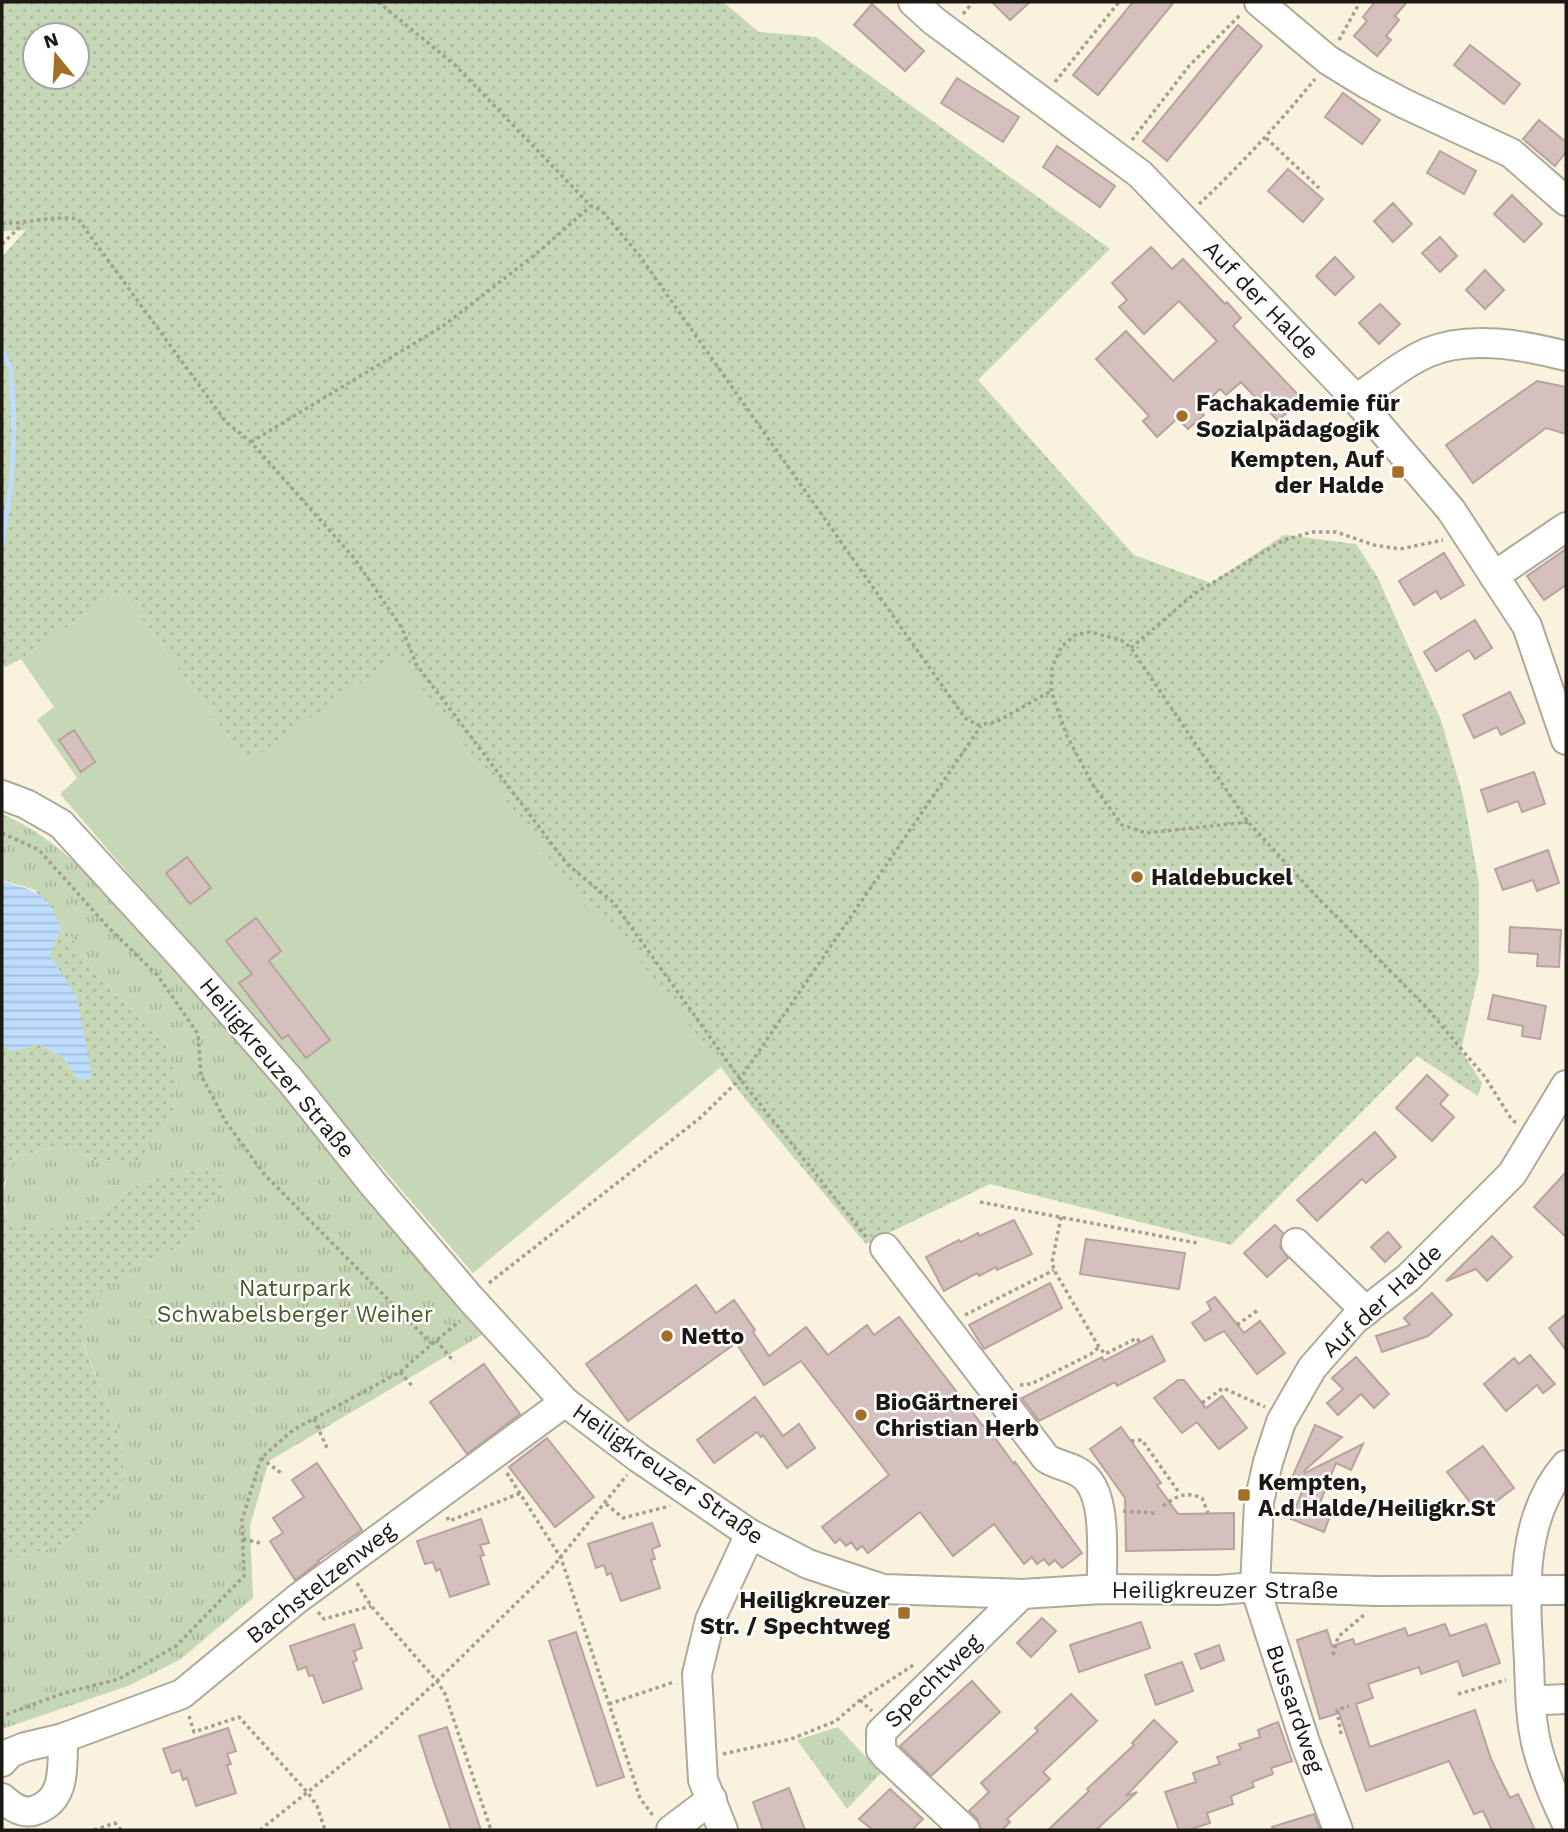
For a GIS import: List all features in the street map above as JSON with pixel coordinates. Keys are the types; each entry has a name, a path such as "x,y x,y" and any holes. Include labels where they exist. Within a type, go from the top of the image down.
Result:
{"street":[{"name":"Auf der Halde","path":"913,2 934,21 1140,174 1356,399 1451,510 1527,626 1566,740"},
{"path":"1249,8 1324,67 1511,153 1566,201"},
{"path":"1356,399 1415,359 1431,351 1464,343 1498,345 1566,356"},
{"path":"1494,576 1566,527"},
{"name":"Heiligkreuzer Straße","path":"2,795 26,804 61,824 291,1081 373,1184 481,1297 565,1402 639,1458 750,1534 808,1564 883,1589 1022,1594 1102,1589 1218,1590 1255,1587 1376,1591 1566,1590"},
{"name":"Auf der Halde","path":"1255,1587 1259,1502 1268,1462 1284,1416 1312,1368 1354,1320 1408,1278 1512,1174 1566,1085"},
{"path":"1296,1243 1366,1311"},
{"path":"885,1248 1046,1458 1057,1466 1074,1468 1087,1479 1100,1510 1102,1589"},
{"name":"Bachstelzenweg","path":"2,1762 10,1753 63,1738 181,1694 303,1594 565,1402"},
{"path":"1566,1465 1541,1504 1525,1590 1530,1700 1536,1744 1549,1786 1566,1822"},
{"path":"723,1830 703,1780 697,1674 710,1620 750,1534"},
{"name":"Bussardweg","path":"1255,1587 1306,1745 1338,1830"},
{"name":"Spechtweg","path":"965,1830 886,1756 881,1750 879,1739 886,1725 1022,1594"},
{"path":"2,1798 15,1809 32,1812 47,1806 55,1799 61,1776 63,1738"},
{"path":"663,1825 712,1799"}],"path":[{"path":"378,2 455,65 591,206 601,209 639,255 965,718 982,724 996,722 1051,691"},
{"path":"1042,100 1119,2"},
{"path":"1184,219 1266,138 1324,67 1360,2"},
{"path":"1118,157 1189,66 1249,8"},
{"path":"1266,138 1319,188"},
{"path":"251,442 443,326 536,254 591,206"},
{"path":"2,223 23,224 58,216 78,219 226,422 251,442 354,558 402,628 416,664 566,864 614,903 740,1079 872,1244 885,1248"},
{"path":"2,244 23,224"},
{"path":"1131,648 1194,594 1284,540 1312,532 1336,532 1374,545 1400,549 1440,541 1464,530"},
{"path":"1248,822 1146,833 1122,825 1093,785 1067,736 1051,691 1052,668 1061,647 1074,635 1090,632 1121,640 1131,648 1248,822 1318,898 1426,1007 1485,1077 1512,1120 1535,1135"},
{"path":"2,1716 64,1693 119,1679 176,1646 244,1576 242,1520 261,1458 293,1430 400,1372 481,1297 700,1118 740,1079 982,724"},
{"path":"2,833 39,850 107,926 158,976 198,1034 201,1075 226,1122 264,1174 454,1362"},
{"path":"980,1202 1197,1243"},
{"path":"1061,1217 1052,1262 1054,1270 1099,1347 1105,1354 1137,1338 1140,1343"},
{"path":"944,1326 1054,1270"},
{"path":"1237,1325 1258,1310"},
{"path":"1014,1385 1031,1384 1091,1354 1099,1347"},
{"path":"400,1372 414,1388"},
{"path":"1202,1403 1223,1388 1284,1416"},
{"path":"314,1419 327,1448"},
{"path":"1131,1441 1142,1440 1180,1494 1202,1498 1208,1513"},
{"path":"493,1453 561,1558 640,1798 663,1825"},
{"path":"261,1458 281,1473"},
{"path":"260,1830 378,1736 437,1681 561,1558 606,1504 639,1458"},
{"path":"606,1504 623,1518 679,1503 689,1492"},
{"path":"438,1494 449,1521 521,1493"},
{"path":"1163,1506 1180,1494"},
{"path":"1100,1510 1154,1513 1157,1510"},
{"path":"243,1539 260,1543"},
{"path":"345,1563 370,1606 445,1693 491,1830"},
{"path":"1333,1655 1338,1637 1371,1608 1376,1591"},
{"path":"303,1594 324,1619 370,1606"},
{"path":"701,1758 791,1739 826,1726 902,1670 925,1659"},
{"path":"1458,1694 1529,1673"},
{"path":"609,1704 697,1674"},
{"path":"181,1694 194,1732 239,1717 308,1793 317,1806 325,1830"},
{"path":"1342,1734 1337,1710 1349,1706"},
{"path":"94,1830 115,1823 121,1830"}],"green space":[{"path":"2,2 723,2 759,32 816,37 1110,249 978,380 1134,555 1211,583 1284,535 1356,544 1377,576 1441,720 1463,796 1479,883 1479,973 1461,1050 1482,1083 1478,1096 1417,1056 1231,1245 990,1184 866,1244 746,1100 600,910 590,913 247,763 121,590 21,659 5,667 2,663 2,257 26,230 5,231 2,234"},
{"path":"121,590 247,763 398,656 590,913 600,909 721,1067 473,1273 60,794 77,778 37,720 54,707 21,659"},
{"name":"Naturpark Schwabelsberger Weiher","path":"2,814 51,842 96,882 254,1058 487,1332 269,1461 250,1526 253,1598 181,1659 128,1686 2,1729 2,1562 60,1545 100,1516 124,1479 121,1437 81,1339 92,1299 133,1268 181,1246 209,1210 226,1182 217,1167 164,1175 131,1188 91,1220 35,1232 8,1218 4,1187 16,1157 61,1146 106,1165 138,1161 172,1115 177,1082 167,1046 103,981 63,926 56,909 37,889 2,880"},
{"path":"2,880 37,889 56,909 63,926 103,981 167,1046 177,1082 172,1115 138,1162 106,1165 61,1146 16,1157 2,1187 2,1045 12,1051 39,1044 63,1057 79,1080 91,1078 57,969 50,955 61,927 35,890"},
{"path":"217,1167 226,1182 209,1210 181,1246 133,1268 81,1340 121,1437 124,1479 100,1516 60,1545 2,1562 2,1200 8,1218 91,1220 131,1188 164,1175"},
{"path":"838,1727 881,1773 847,1809 797,1740"}],"water":[{"path":"2,881 39,895 56,915 61,927 50,955 77,998 92,1078 79,1080 63,1057 39,1044 12,1051 2,1045"}],"building":[{"path":"992,2 1030,2 1010,20"},
{"path":"1133,2 1174,2 1098,95 1073,75"},
{"path":"1375,2 1407,2 1395,16 1399,20 1386,36 1391,40 1377,56 1354,36 1367,21 1363,17"},
{"path":"872,4 924,51 905,71 854,25"},
{"path":"1238,25 1262,46 1167,161 1143,141"},
{"path":"1470,45 1520,84 1504,104 1454,65"},
{"path":"957,78 1019,117 1003,142 941,103"},
{"path":"1343,93 1380,120 1362,144 1325,117"},
{"path":"1539,120 1566,142 1566,152 1555,166 1523,139"},
{"path":"1057,146 1115,186 1100,207 1043,167"},
{"path":"1440,151 1476,171 1464,194 1427,173"},
{"path":"1288,169 1323,199 1303,222 1268,191"},
{"path":"1512,195 1542,224 1524,242 1494,214"},
{"path":"1393,203 1412,224 1393,242 1374,221"},
{"path":"1440,237 1457,256 1440,272 1422,253"},
{"path":"1151,247 1172,269 1183,259 1225,304 1227,302 1241,318 1233,326 1302,399 1278,421 1241,382 1226,395 1220,389 1199,409 1204,415 1188,429 1178,418 1157,437 1143,421 1149,416 1096,359 1126,331 1173,381 1217,341 1179,301 1144,334 1119,307 1127,300 1112,283"},
{"path":"1335,257 1354,277 1335,295 1316,276"},
{"path":"1485,270 1504,290 1485,309 1466,290"},
{"path":"1380,304 1400,324 1379,344 1359,323"},
{"path":"1537,381 1566,387 1566,434 1546,428 1473,483 1446,445"},
{"path":"1566,549 1566,585 1544,600 1527,576"},
{"path":"1444,553 1464,585 1441,599 1436,591 1414,605 1399,581"},
{"path":"1475,620 1492,648 1475,659 1469,650 1436,671 1424,652"},
{"path":"1510,692 1525,723 1501,735 1497,727 1474,738 1463,715"},
{"path":"74,730 95,762 81,772 59,740"},
{"path":"1534,772 1545,804 1522,812 1518,801 1488,812 1481,790"},
{"path":"1548,850 1559,883 1537,891 1533,880 1503,890 1495,869"},
{"path":"187,857 211,888 190,904 166,873"},
{"path":"256,918 281,951 269,961 330,1040 306,1058 288,1035 282,1039 239,983 252,974 226,941"},
{"path":"1510,927 1561,930 1559,967 1537,966 1538,954 1509,952"},
{"path":"1493,995 1546,1006 1540,1039 1522,1036 1523,1026 1488,1019"},
{"path":"1427,1075 1448,1095 1440,1104 1454,1117 1432,1141 1396,1108"},
{"path":"1375,1132 1396,1157 1366,1183 1362,1179 1317,1221 1297,1200"},
{"path":"1566,1172 1566,1237 1534,1207"},
{"path":"1014,1220 1032,1254 997,1270 996,1267 979,1276 977,1273 944,1291 926,1257 959,1240 961,1242 978,1233 979,1236"},
{"path":"1275,1225 1283,1233 1280,1247 1288,1258 1267,1277 1244,1253"},
{"path":"1388,1232 1401,1247 1385,1262 1371,1247"},
{"path":"1492,1236 1512,1257 1487,1281 1476,1269 1446,1281"},
{"path":"1086,1239 1185,1253 1179,1289 1080,1274"},
{"path":"1050,1283 1062,1308 984,1349 969,1325"},
{"path":"696,1285 716,1313 734,1300 769,1356 806,1327 828,1355 867,1325 874,1335 899,1317 983,1426 985,1424 1014,1464 1015,1462 1082,1553 1062,1568 1055,1560 1049,1565 1044,1559 1037,1564 1032,1557 1024,1564 994,1524 953,1556 920,1512 868,1553 862,1546 857,1550 851,1542 846,1546 840,1539 835,1543 822,1527 889,1475 801,1361 764,1385 736,1343 628,1421 586,1364"},
{"path":"1432,1293 1452,1315 1428,1336 1382,1352 1376,1336 1410,1325 1404,1318"},
{"path":"1215,1297 1244,1333 1260,1321 1285,1353 1257,1374 1224,1331 1205,1341 1192,1323 1211,1310 1207,1302"},
{"path":"1566,1314 1566,1350 1549,1328"},
{"path":"1152,1336 1165,1361 1117,1386 1115,1382 1039,1421 1022,1398 1102,1357 1104,1361"},
{"path":"1530,1355 1555,1384 1543,1393 1537,1385 1506,1411 1484,1384 1514,1358 1519,1364"},
{"path":"1356,1357 1389,1394 1374,1408 1361,1394 1338,1415 1327,1403 1343,1389 1332,1378"},
{"path":"484,1364 520,1414 467,1454 430,1402"},
{"path":"1178,1380 1184,1380 1206,1408 1222,1396 1247,1428 1219,1449 1197,1422 1182,1433 1154,1398"},
{"path":"755,1397 783,1436 799,1424 815,1448 787,1468 763,1435 761,1437 757,1432 714,1463 697,1440"},
{"path":"1315,1425 1342,1437 1304,1471 1305,1473 1363,1444 1351,1470 1336,1463 1320,1503 1333,1508 1324,1532 1291,1519 1303,1489 1287,1482 1291,1480"},
{"path":"1121,1427 1161,1483 1157,1485 1178,1514 1234,1513 1234,1549 1126,1551 1125,1498 1090,1449"},
{"path":"547,1438 594,1497 555,1527 509,1467"},
{"path":"1483,1446 1514,1488 1479,1514 1447,1472"},
{"path":"317,1463 362,1530 295,1580 270,1541 283,1533 273,1518 304,1497 292,1480"},
{"path":"481,1519 489,1543 480,1545 484,1555 480,1556 489,1584 450,1597 440,1569 436,1571 433,1562 425,1564 417,1541"},
{"path":"652,1523 660,1546 652,1549 655,1559 651,1560 660,1588 621,1601 611,1573 607,1575 604,1565 596,1568 588,1544"},
{"path":"1042,1618 1056,1631 1031,1657 1017,1643"},
{"path":"1141,1622 1150,1648 1079,1672 1070,1645"},
{"path":"354,1624 362,1648 354,1651 357,1660 353,1662 362,1689 323,1703 313,1675 309,1676 306,1667 298,1670 290,1646"},
{"path":"1445,1624 1450,1636 1486,1624 1500,1663 1463,1676 1458,1661 1421,1674 1419,1667 1368,1684 1373,1698 1356,1704 1370,1747 1475,1710 1491,1759 1510,1798 1518,1794 1535,1830 1492,1830 1483,1811 1474,1814 1449,1761 1366,1791 1339,1713 1320,1719 1297,1640 1327,1630 1332,1646 1353,1639 1355,1645 1405,1628 1408,1636"},
{"path":"576,1632 624,1777 597,1786 549,1641"},
{"path":"1219,1645 1224,1660 1201,1669 1195,1654"},
{"path":"1182,1662 1193,1691 1156,1705 1145,1675"},
{"path":"972,1681 1000,1712 931,1776 900,1746"},
{"path":"1071,1694 1097,1721 1043,1772 1050,1779 1007,1819 1010,1822 1002,1830 981,1830 977,1818 969,1811 989,1792 981,1783 1038,1731 1035,1728"},
{"path":"1154,1720 1177,1742 1126,1796 1137,1792 1096,1830 1048,1830 1134,1745 1132,1743"},
{"path":"1278,1722 1292,1761 1271,1768 1273,1774 1252,1782 1254,1787 1231,1796 1233,1804 1207,1813 1210,1823 1179,1830 1165,1792 1196,1782 1193,1773 1220,1764 1217,1757 1241,1749 1239,1744 1260,1737 1258,1730"},
{"path":"447,1727 481,1830 451,1830 435,1785 419,1736"},
{"path":"228,1728 236,1751 227,1754 231,1764 227,1765 236,1793 196,1806 187,1778 183,1780 180,1770 172,1773 163,1749"},
{"path":"789,1788 805,1830 763,1830 753,1802"},
{"path":"890,1789 923,1819 912,1830 873,1830 859,1819"},
{"path":"1314,1814 1320,1830 1273,1830 1272,1827"}],"waterway":[{"path":"2,350 11,369 14,428 11,485 2,544"}],"place":[{"name":"Fachakademie für Sozialpädagogik","path":"1182,416"},
{"name":"Kempten, Auf der Halde","path":"1398,472"},
{"name":"Haldebuckel","path":"1137,877"},
{"name":"Netto","path":"667,1336"},
{"name":"BioGärtnerei Christian Herb","path":"861,1415"},
{"name":"Kempten, A.d.Halde/Heiligkr.St","path":"1244,1495"},
{"name":"Heiligkreuzer Str. / Spechtweg","path":"904,1613"}]}
